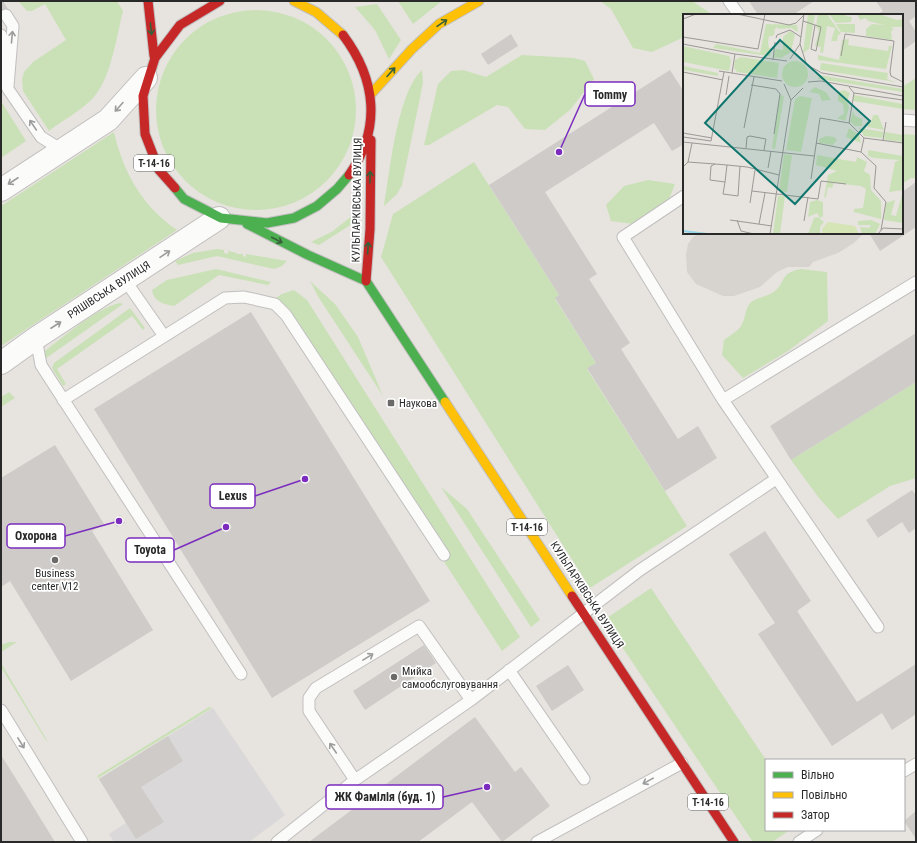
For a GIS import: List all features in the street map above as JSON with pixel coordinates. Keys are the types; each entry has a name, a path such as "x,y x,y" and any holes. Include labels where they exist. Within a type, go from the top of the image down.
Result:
{"main road":[{"name":"Т-14-16","path":"148,1 154,56 146,78 142,107 144,136 154,163 171,186 193,206 218,218 247,224"},
{"path":"154,56 167,37 183,21 203,8 220,1"},
{"path":"247,224 282,222 316,208 343,185 362,155 371,121 370,95 365,71 354,48 338,28 318,12 295,1"},
{"path":"370,95 412,48 440,24 479,1"},
{"name":"КУЛЬПАРКІВСЬКА ВУЛИЦЯ","path":"366,281 370,229 371,121"},
{"name":"КУЛЬПАРКІВСЬКА ВУЛИЦЯ","path":"247,224 308,255 366,281 734,842"}],"street":[{"path":"1,190 108,120 146,78"},
{"name":"РЯШІВСЬКА ВУЛИЦЯ","path":"1,363 36,338 218,218"}],"lane":[{"path":"729,1 737,14"},
{"path":"4,85 13,26 6,14"},
{"path":"1,34 4,85"},
{"path":"1,72 4,85 41,137 62,150"},
{"path":"903,120 916,121"},
{"path":"683,197 623,237 723,400 878,628"},
{"path":"125,280 164,336"},
{"path":"723,400 916,282"},
{"path":"63,400 225,298 244,298 275,304 286,315 444,555"},
{"path":"36,338 41,365 241,674"},
{"path":"276,842 354,780 471,700 640,570 776,479"},
{"path":"354,780 309,711 309,698 316,688 419,626 471,700"},
{"path":"509,670 584,779"},
{"path":"1,710 82,842"},
{"path":"537,842 682,763"},
{"path":"905,770 916,764"},
{"path":"799,842 816,831"}],"shaded area":[{"path":"698,234 863,234 854,243 838,253 813,262 809,267 788,267 777,272 760,287 734,296 723,296 696,284 687,272 686,254 688,244 693,237"},
{"path":"213,708 285,815 249,842 114,842 109,834 126,823 99,779"}],"green space":[{"path":"18,1 117,1 123,11 112,60 103,84 89,102 49,131 23,91 22,79 24,72 33,62 66,40 45,4 32,11 27,11"},
{"path":"398,1 442,1 413,24"},
{"path":"600,1 692,1 712,14 683,14 683,38 652,52 633,48 611,9"},
{"path":"377,4 401,40 389,59 375,30 355,7"},
{"path":"246,10 266,10 285,14 303,22 327,39 339,54 352,81 356,100 356,120 352,139 339,166 327,181 312,193 285,206 266,210 246,210 227,206 209,198 185,181 173,166 160,139 156,120 156,100 160,81 168,63 185,39 200,27 227,14"},
{"path":"522,55 574,58 585,61 594,79 570,110 545,130 525,129 508,107 497,105 429,145 424,145 438,84 451,71 463,70 486,77"},
{"path":"422,70 423,83 402,185 397,194 384,206 396,134 406,96 413,81"},
{"path":"916,78 916,110 903,109 903,86"},
{"path":"1,101 26,141 1,158"},
{"path":"114,132 123,161 136,187 154,210 177,230 1,346 1,206"},
{"path":"903,134 916,135 916,178 911,178 903,183"},
{"path":"474,162 559,295 555,299 596,363 587,369 687,526 590,588 381,257 393,214"},
{"path":"648,180 675,184 668,202 633,224 611,221 606,205 624,186"},
{"path":"353,215 352,224 319,245 311,242 333,231"},
{"path":"217,249 224,250 224,253 228,254 228,251 243,254 243,256 246,257 246,254 287,261 282,266 274,269 217,256 178,265 175,261 193,253"},
{"path":"216,269 271,282 268,285 219,275 174,306 160,302 153,294 152,290 167,280"},
{"path":"801,269 827,272 828,321 788,351 743,378 722,355 724,340 737,331 741,326 750,303 772,293 776,290 785,276"},
{"path":"310,281 335,304 358,337 383,396 319,298"},
{"path":"294,290 307,300 520,637 502,651 274,299 282,294"},
{"path":"120,303 123,304 45,359 45,351 91,316"},
{"path":"130,308 145,328 143,330 132,316 57,369 66,384 63,386 52,368 54,363"},
{"path":"916,382 916,478 890,486 838,519 819,498 791,460"},
{"path":"9,392 15,398 1,407 1,397"},
{"path":"441,487 467,509 540,620 531,627"},
{"path":"651,588 765,759 765,831 788,831 772,842 753,842 604,620"},
{"path":"9,642 17,642 1,652 1,645"},
{"path":"1,663 48,742 1,667"},
{"path":"209,707 212,708 98,778 97,776"}],"building":[{"path":"1,1 3,1 10,12 1,18"},
{"path":"749,1 814,1 794,14 757,14"},
{"path":"876,1 916,1 916,16 909,21 916,32 916,41 903,50 903,14 878,14 883,11"},
{"path":"511,34 518,46 488,65 481,54"},
{"path":"670,70 683,90 683,145 672,151 654,123 545,192 597,274 589,279 630,343 621,349 678,439 698,426 717,458 665,491 587,368 596,363 555,298 559,295 489,185"},
{"path":"916,182 916,227 880,251 870,234 903,234 903,191"},
{"path":"251,312 430,601 272,698 94,409"},
{"path":"916,333 916,382 791,460 770,426"},
{"name":"Business center V12","path":"55,445 104,524 92,531 153,630 71,681 10,581 1,587 1,478"},
{"path":"912,490 916,495 916,528 909,533 902,522 878,538 866,520"},
{"path":"120,515 125,523 117,527 113,520"},
{"path":"765,531 811,601 797,611 857,702 916,664 916,714 892,730 882,713 832,746 758,634 775,623 729,554"},
{"name":"Мийка самообслуговування","path":"424,645 436,663 365,710 353,691"},
{"path":"568,665 584,690 552,711 536,686"},
{"path":"475,717 515,772 521,767 550,806 502,842 472,802 418,842 309,842"},
{"path":"168,736 183,761 141,787 164,822 136,839 99,779"},
{"path":"1,755 23,790 55,842 1,842"},
{"path":"916,811 916,839 905,822 905,820"}],"traffic: fast":[{"path":"175,188 184,199 221,218 267,223 294,218 317,206 337,189 349,175"},
{"path":"247,224 308,255 366,281 445,402"}],"traffic: slow":[{"path":"294,1 316,12 343,35"},
{"path":"370,95 412,49 439,24 479,1"},
{"path":"445,402 572,596"}],"traffic: jam":[{"path":"148,1 154,56"},
{"path":"175,188 159,170 145,134 143,96 155,58 180,25 220,1"},
{"path":"343,35 354,52 362,69 368,86 371,104 367,139 360,157 349,175"},
{"path":"366,281 370,229 371,140"},
{"path":"572,596 734,842"}],"place":[{"name":"Tommy","path":"559,152"},
{"name":"Наукова","path":"391,403"},
{"name":"Lexus","path":"305,479"},
{"name":"Охорона","path":"119,521"},
{"name":"Toyota","path":"226,527"},
{"name":"Business center V12","path":"55,560"},
{"name":"Мийка самообслуговування","path":"394,677"},
{"name":"ЖК Фамілія (буд. 1)","path":"487,787"}]}
